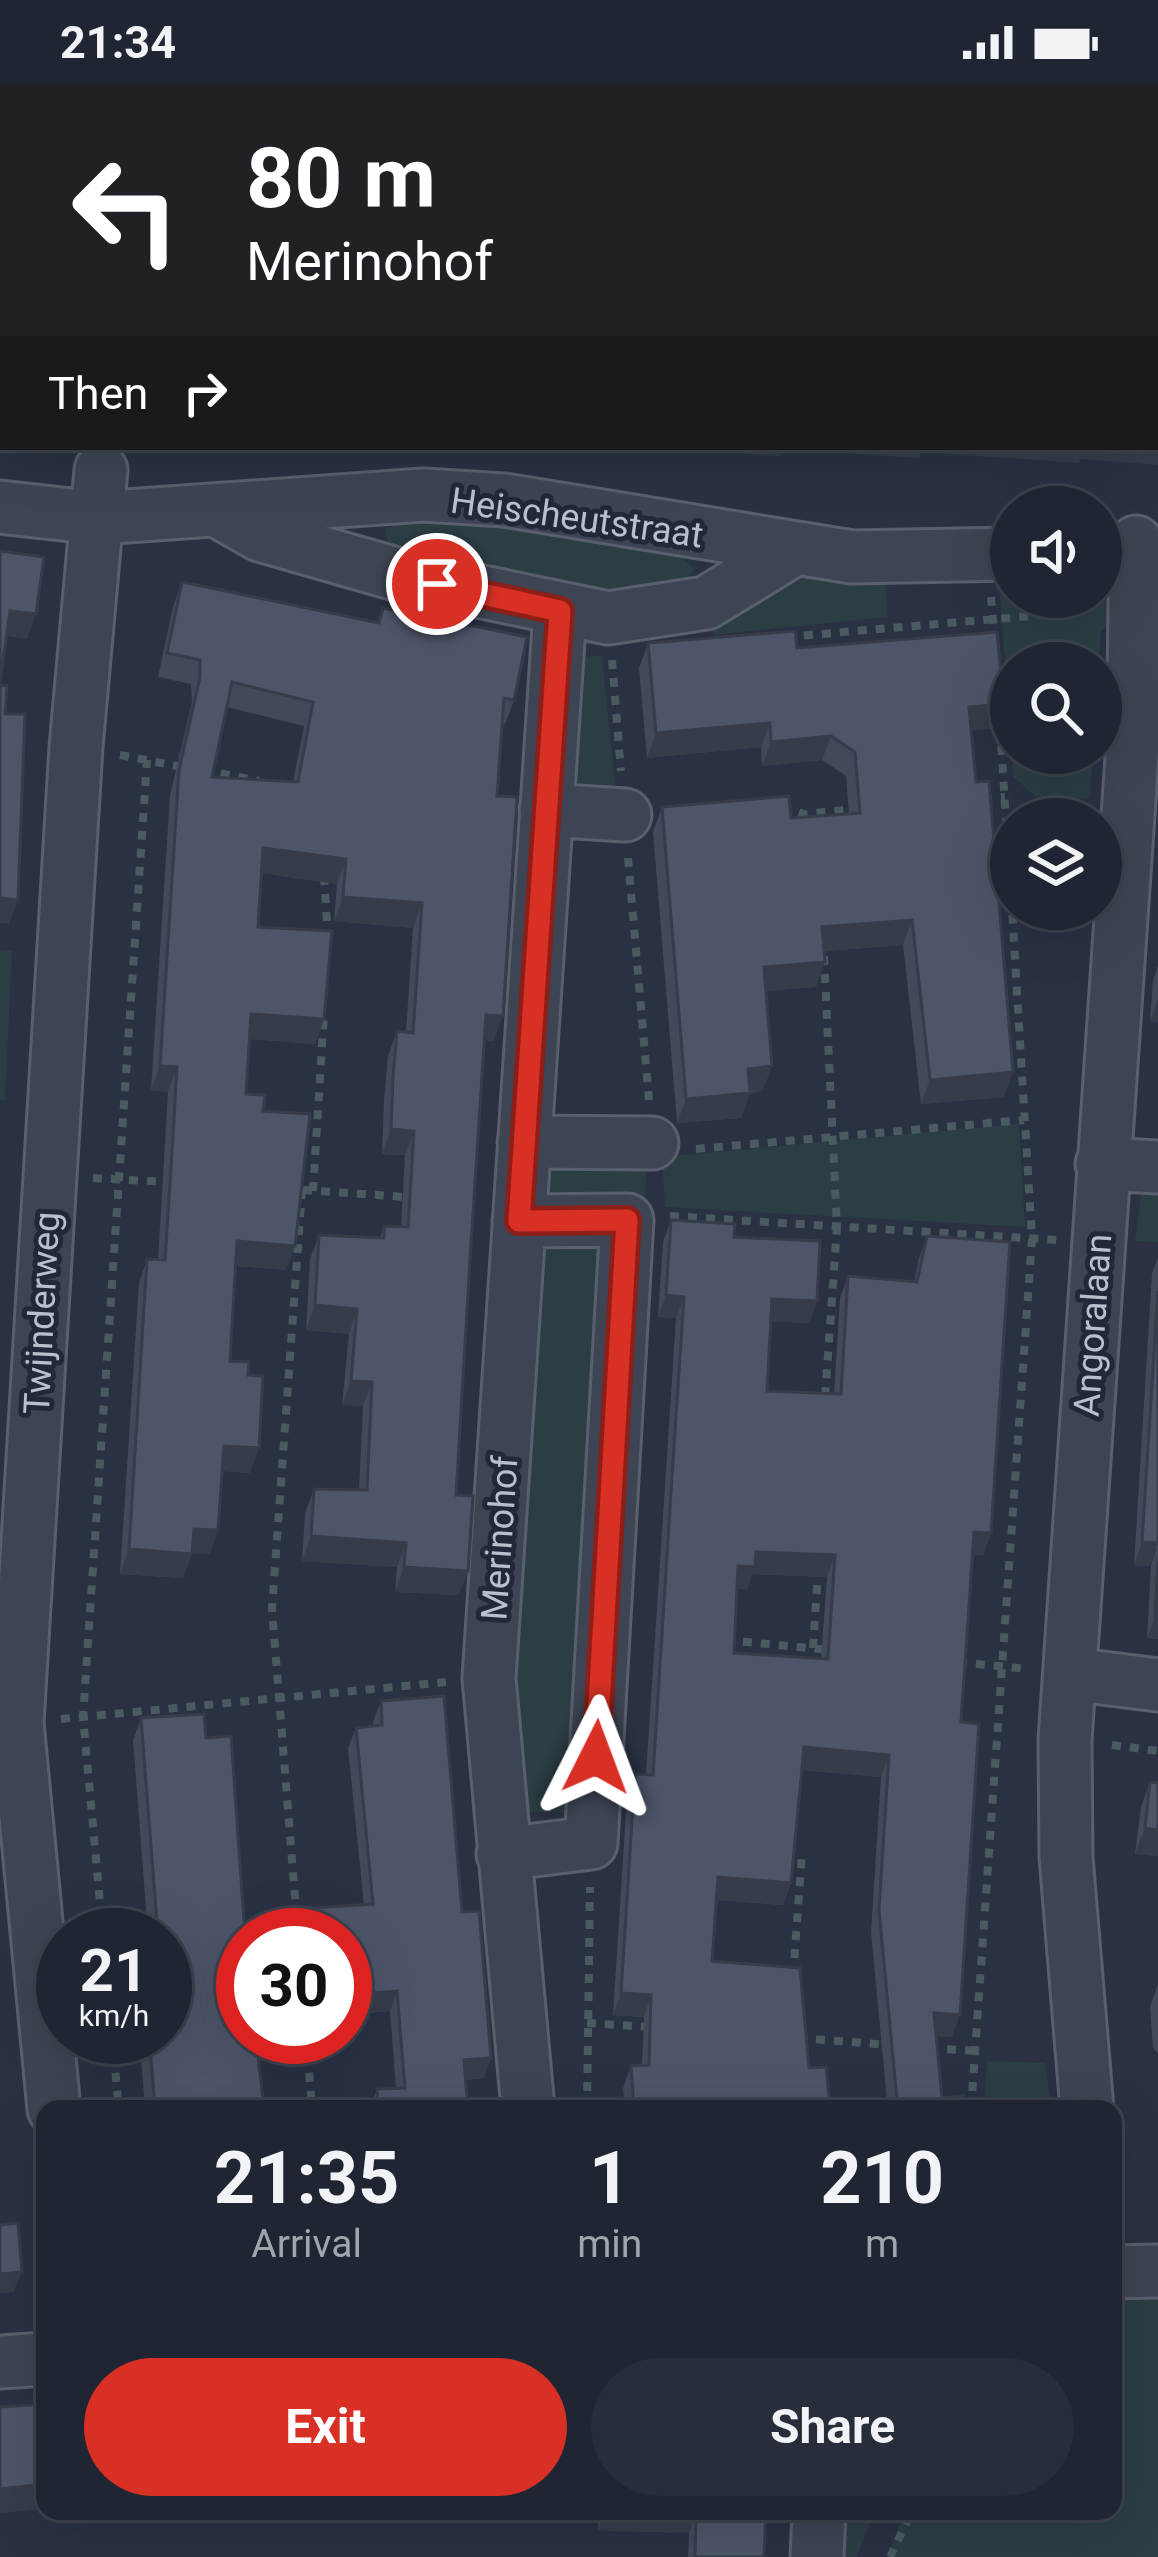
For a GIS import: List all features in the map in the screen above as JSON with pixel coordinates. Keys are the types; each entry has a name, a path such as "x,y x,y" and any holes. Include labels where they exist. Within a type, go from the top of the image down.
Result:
{"street":[{"name":"Heischeutstraat","path":"0,507 100,494 217,511 423,495 504,500 852,557 990,554"},
{"name":"Twijnderweg","path":"53,2100 17,1723 76,747 100,494"},
{"name":"Heischeutstraat","path":"217,511 283,542 584,614 706,602 794,550"},
{"name":"Angoralaan","path":"1086,2100 1066,1857 1070,1674 1133,742 1137,594 1132,543"},
{"name":"Merinohof","path":"527,2100 489,1678 547,810 584,614"},
{"path":"547,810 625,814"},
{"path":"524,1142 652,1143"},
{"path":"1102,1164 1158,1167"},
{"path":"503,1854 591,1843 627,1220 519,1221"},
{"path":"1070,1674 1158,1685"},
{"path":"1122,2272 1158,2271"},
{"path":"0,2362 36,2360"},
{"path":"817,2557 819,2520"}],"path":[{"path":"778,637 1088,611 1137,594"},
{"path":"584,614 625,814 653,1153 1024,1120"},
{"path":"993,620 994,642"},
{"path":"76,747 283,785"},
{"path":"100,1908 82,1717 126,1128 120,1113 147,760"},
{"path":"960,801 1005,797 1004,774"},
{"path":"766,807 790,805 804,814 871,808"},
{"path":"324,871 328,944"},
{"path":"972,2100 1032,1239 1013,930"},
{"path":"823,952 837,1226 825,1398"},
{"path":"296,1908 272,1609 324,1011"},
{"path":"50,1175 190,1184"},
{"path":"280,1189 429,1198"},
{"path":"627,1220 658,1215 1097,1243"},
{"path":"804,1670 819,1558"},
{"path":"716,1639 837,1651"},
{"path":"956,1662 1004,1666"},
{"path":"17,1723 489,1678"},
{"path":"586,2100 591,1843"},
{"path":"791,1992 802,1854"},
{"path":"587,2023 654,2028"},
{"path":"788,2038 976,2051"},
{"path":"114,2064 117,2100"},
{"path":"308,2064 311,2100"},
{"path":"890,2557 908,2520"}],"shaded area":[{"path":"413,518 497,524 681,557 694,568 686,585 599,597 389,550 385,529"},
{"path":"812,574 885,579 888,617 713,635 711,622"},
{"path":"1001,618 1117,618 1101,631 1100,642 1003,642"},
{"path":"602,656 617,803 563,801 574,657"},
{"path":"1092,774 1090,798 1035,796 1013,777"},
{"path":"0,950 12,951 5,1101 0,1100"},
{"path":"1019,1124 1025,1227 665,1207 662,1157"},
{"path":"551,1150 647,1154 645,1204 548,1200"},
{"path":"1142,1187 1158,1189 1158,1242 1135,1241"},
{"path":"537,1233 589,1241 610,1252 565,1813 516,1812 511,1680"},
{"path":"987,2061 1045,2063 1051,2100 985,2100"},
{"path":"1158,2292 1158,2557 887,2557 901,2520 1122,2520 1122,2294"},
{"path":"793,2520 871,2520 857,2557 793,2557"}],"building":[{"path":"0,551 44,557 36,614 10,611 0,683"},
{"path":"182,582 379,623 383,608 527,637 514,700 504,698 497,796 517,797 503,1016 486,1015 471,1244 456,1495 473,1496 468,1571 404,1567 406,1543 311,1536 314,1489 367,1490 372,1382 351,1381 357,1309 315,1305 319,1235 384,1238 384,1226 408,1227 414,1131 391,1129 393,1077 397,1031 413,1033 422,903 343,897 346,859 263,848 258,927 332,931 324,1019 251,1014 246,1094 265,1095 263,1111 310,1114 295,1246 237,1241 230,1361 249,1362 248,1375 263,1376 259,1448 224,1446 218,1530 194,1529 192,1554 129,1549 147,1259 165,1260 172,1153 177,1067 160,1066 179,770 200,677 200,660 167,653","holes":["232,682 313,702 298,782 212,777"]},
{"path":"795,631 797,648 997,632 998,642 990,642 990,705 969,707 976,782 989,781 990,930 1001,930 1013,1072 930,1080 912,920 822,927 825,962 764,967 772,1066 748,1069 750,1093 686,1099 662,807 789,796 791,818 860,813 855,752 831,736 771,742 770,723 656,733 648,643"},
{"path":"0,685 7,686 5,714 25,714 18,900 0,898"},
{"path":"671,1220 735,1224 734,1237 820,1241 817,1301 772,1299 767,1391 841,1394 848,1276 917,1282 927,1236 1010,1242 991,1533 974,1532 961,1722 979,1724 960,2015 934,2013 942,2098 964,2096 964,2100 897,2100 879,1910 889,1755 804,1747 791,1883 718,1877 712,1961 800,1968 809,2068 826,2067 829,2100 633,2100 631,2066 649,2065 651,1995 621,1993 635,1774 653,1775 684,1297 666,1295","holes":["756,1552 835,1555 828,1659 734,1653 738,1566 755,1567"]},
{"path":"1158,1291 1158,1543 1142,1542"},
{"path":"444,1696 462,1912 479,1911 491,2058 464,2060 467,2100 378,2100 377,2089 405,2088 397,1991 372,1993 372,1908 312,1908 373,1904 356,1728 382,1725 381,1701"},
{"path":"204,1714 206,1738 231,1736 243,1908 216,1908 216,2064 259,2064 263,2100 154,2100 151,2064 192,2064 192,1908 156,1908 141,1718"},
{"path":"1150,1782 1158,1783 1158,1830 1145,1828"},
{"path":"18,2223 22,2272 0,2274 0,2225"},
{"path":"36,2405 36,2485 0,2489 0,2407"},
{"path":"696,2520 766,2520 764,2557 695,2557"}],"route":[{"path":"437,584 560,611 519,1221 627,1220 596,1757"}]}
